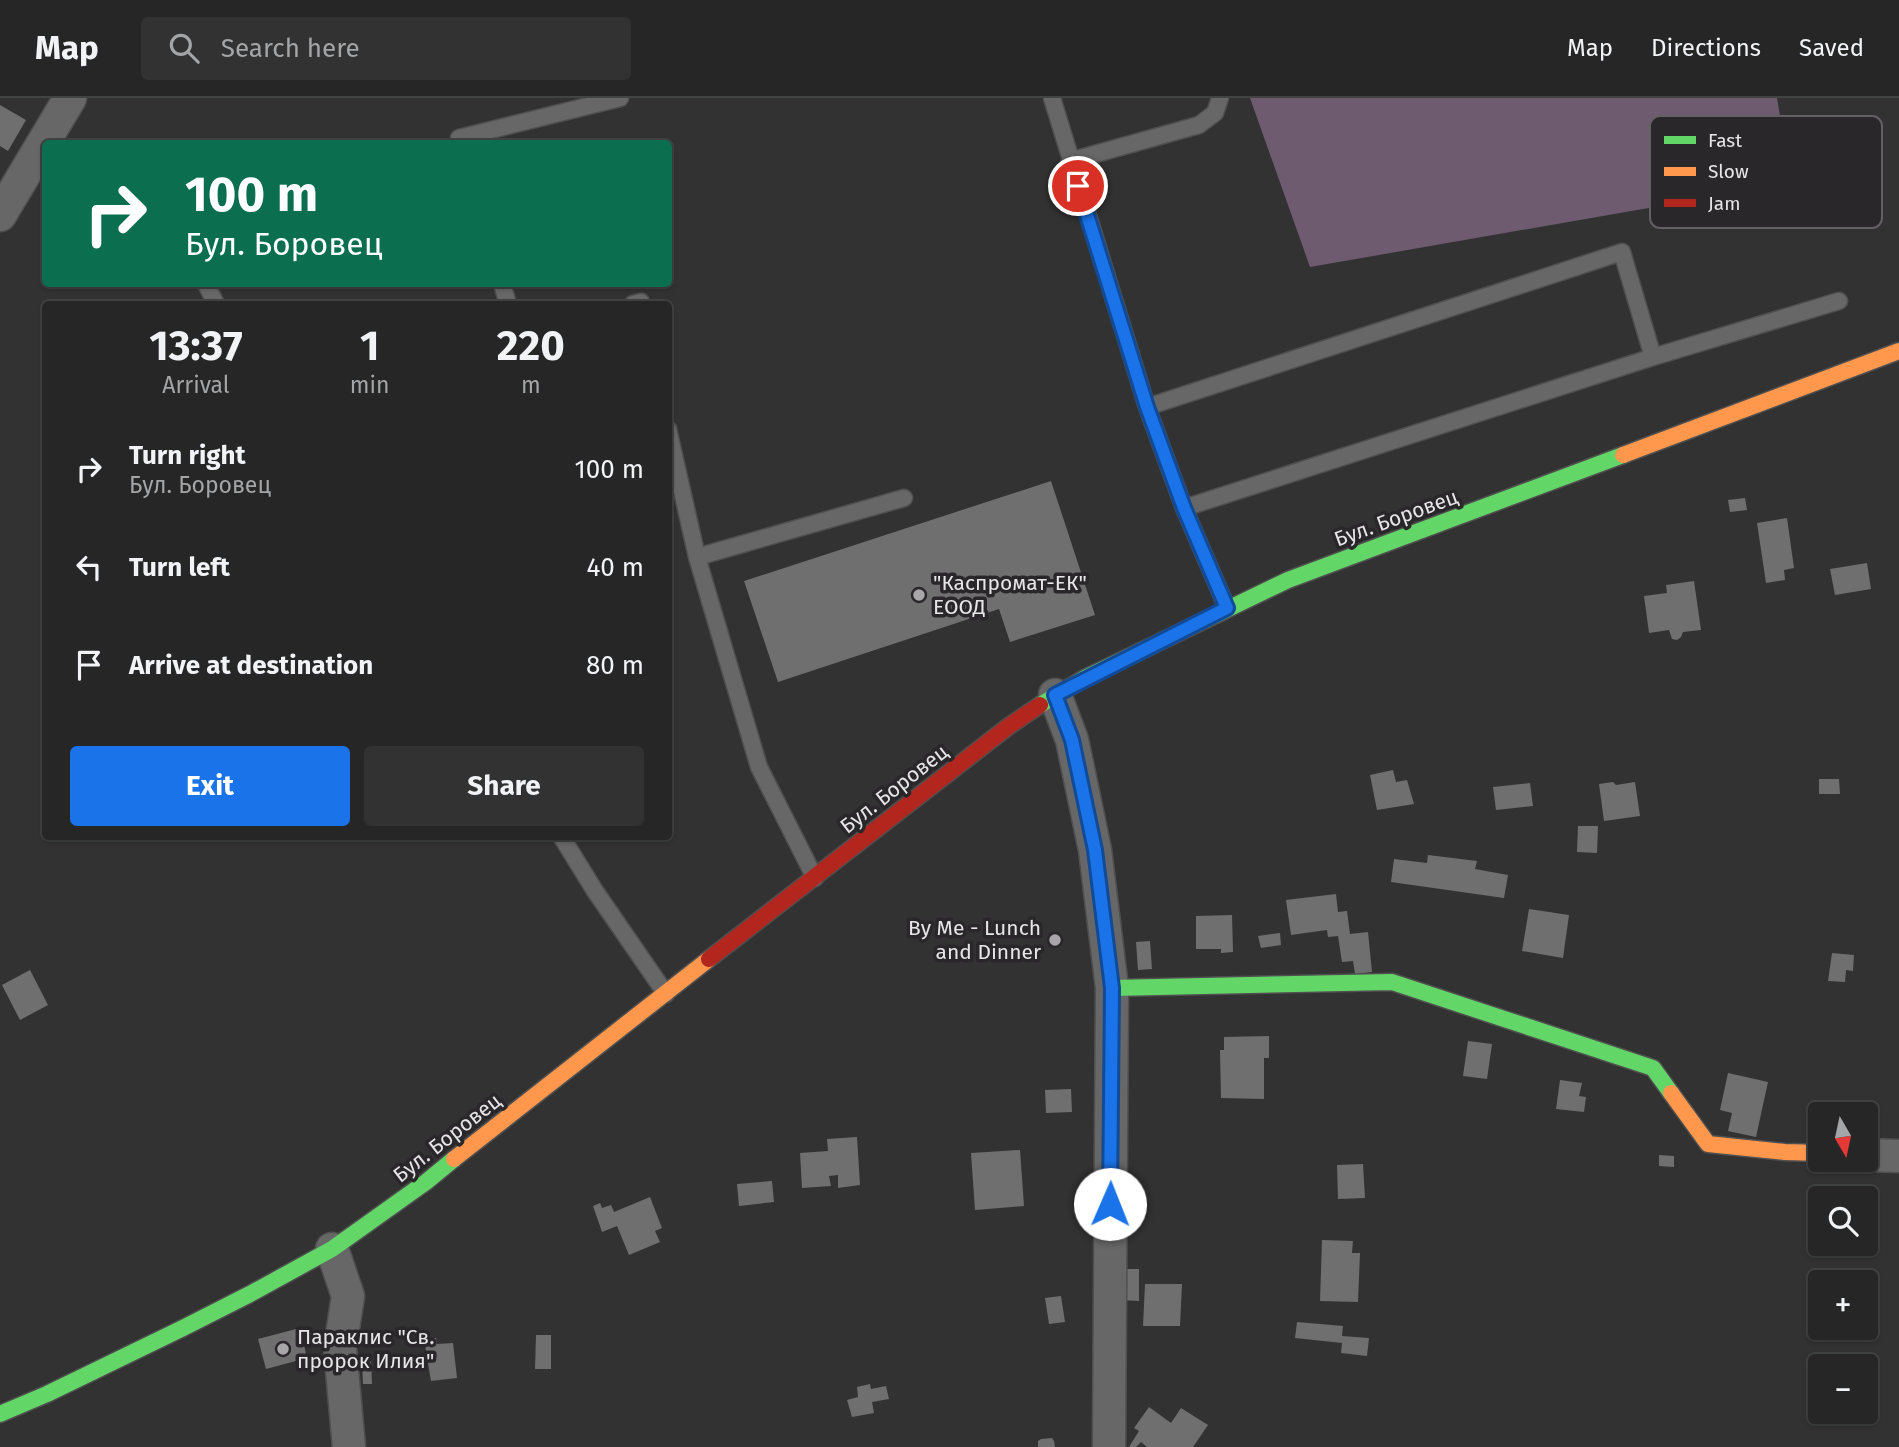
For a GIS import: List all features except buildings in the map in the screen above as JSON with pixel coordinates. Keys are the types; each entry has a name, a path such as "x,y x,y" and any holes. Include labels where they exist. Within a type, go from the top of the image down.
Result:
{"street":[{"path":"45,140 70,98"},
{"path":"0,215 42,145"},
{"name":"Бул. Боровец","path":"0,1414 183,1328 332,1249 426,1182 1009,726 1055,695 1288,580 1899,351"},
{"path":"1055,695 1072,740 1095,850 1112,988 1109,1447"},
{"path":"1112,988 1392,982 1653,1068 1707,1144 1808,1153"},
{"path":"1878,1155 1899,1156"},
{"path":"332,1249 348,1296 340,1348 349,1447"}],"lane":[{"path":"459,140 620,98"},
{"path":"1052,98 1147,407 1184,508 1227,608"},
{"path":"1070,161 1199,125 1215,113 1220,98"},
{"path":"1147,407 1622,253 1653,357"},
{"path":"1184,508 1653,357 1839,301"},
{"path":"672,447 696,557 759,766 815,878"},
{"path":"696,557 904,498"},
{"path":"563,840 666,994"}],"shaded area":[{"path":"1250,98 1777,98 1780,116 1650,116 1650,208 1310,267"}],"traffic: fast":[{"path":"1040,705 1085,678 1288,580 1623,455"},
{"path":"1112,988 1392,982 1653,1068 1671,1093"},
{"path":"0,1414 183,1328 332,1249 454,1159"}],"traffic: slow":[{"path":"1623,455 1899,351"},
{"path":"454,1159 709,959"},
{"path":"1671,1093 1708,1144 1808,1153"}],"traffic: jam":[{"path":"709,959 1009,726 1040,705"}],"place":[{"name":"\"Каспромат-ЕК\" ЕООД","path":"919,595"},
{"name":"By Me - Lunch and Dinner","path":"1055,940"},
{"name":"Параклис \"Св. пророк Илия\"","path":"283,1349"}],"route":[{"path":"1078,186 1147,407 1184,508 1227,608 1055,695 1072,740 1095,850 1112,988 1110,1204"}]}
